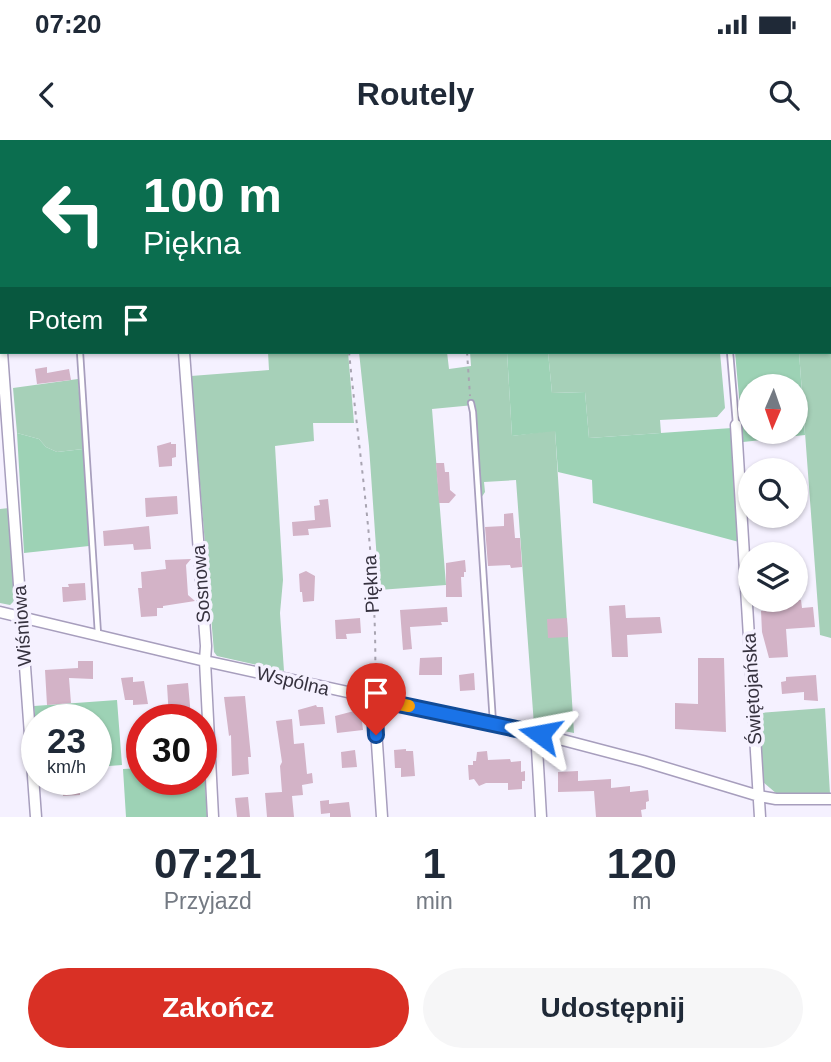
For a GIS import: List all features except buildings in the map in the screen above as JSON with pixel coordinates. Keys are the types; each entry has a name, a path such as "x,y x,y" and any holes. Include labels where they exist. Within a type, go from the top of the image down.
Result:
{"street":[{"name":"Wiśniowa","path":"2,354 36,817"},
{"name":"Sosnowa","path":"184,354 206,646 213,817"},
{"name":"Świętojańska","path":"736,425 760,817"},
{"name":"Wspólna","path":"0,612 205,661 540,734 759,796 776,799 831,799"},
{"path":"374,699 382,817"},
{"path":"540,734 537,748 541,817"}],"lane":[{"path":"80,354 97,635"},
{"name":"Świętojańska","path":"730,354 736,425"},
{"path":"471,403 493,723"}],"path":[{"name":"Piękna","path":"349,354 364,473 372,583 374,699"},
{"path":"467,354 471,403"}],"green space":[{"path":"268,354 348,354 354,423 313,423 314,441 275,446 283,580 280,613 284,671 217,656 214,652 191,376 269,370"},
{"path":"359,354 447,354 449,369 471,366 470,354 507,354 512,436 555,430 574,733 534,725 516,480 484,482 485,492 481,498 474,405 432,409 446,585 379,590"},
{"path":"507,354 548,354 552,393 585,392 589,438 732,428 739,542 593,503 592,480 558,472 555,431 512,436"},
{"path":"548,354 720,354 725,408 717,417 660,420 661,433 589,438 585,392 552,393"},
{"path":"735,354 799,354 801,374 738,374 738,386"},
{"path":"799,354 831,354 831,638 820,635 806,444 808,444 808,374 801,374"},
{"path":"78,379 83,449 57,452 46,447 39,439 17,433 13,388"},
{"path":"17,433 39,439 46,447 57,452 83,449 89,546 24,553"},
{"path":"9,508 16,599 10,605 0,603 0,509"},
{"path":"117,700 122,765 112,766 112,704 62,704"},
{"path":"825,708 830,794 777,794 763,782 759,713"},
{"path":"123,769 126,769 126,795 206,795 207,817 126,817"}],"slow traffic":[{"path":"374,705 374,699 409,706"}],"route":[{"path":"376,735 374,699 540,734"}]}
